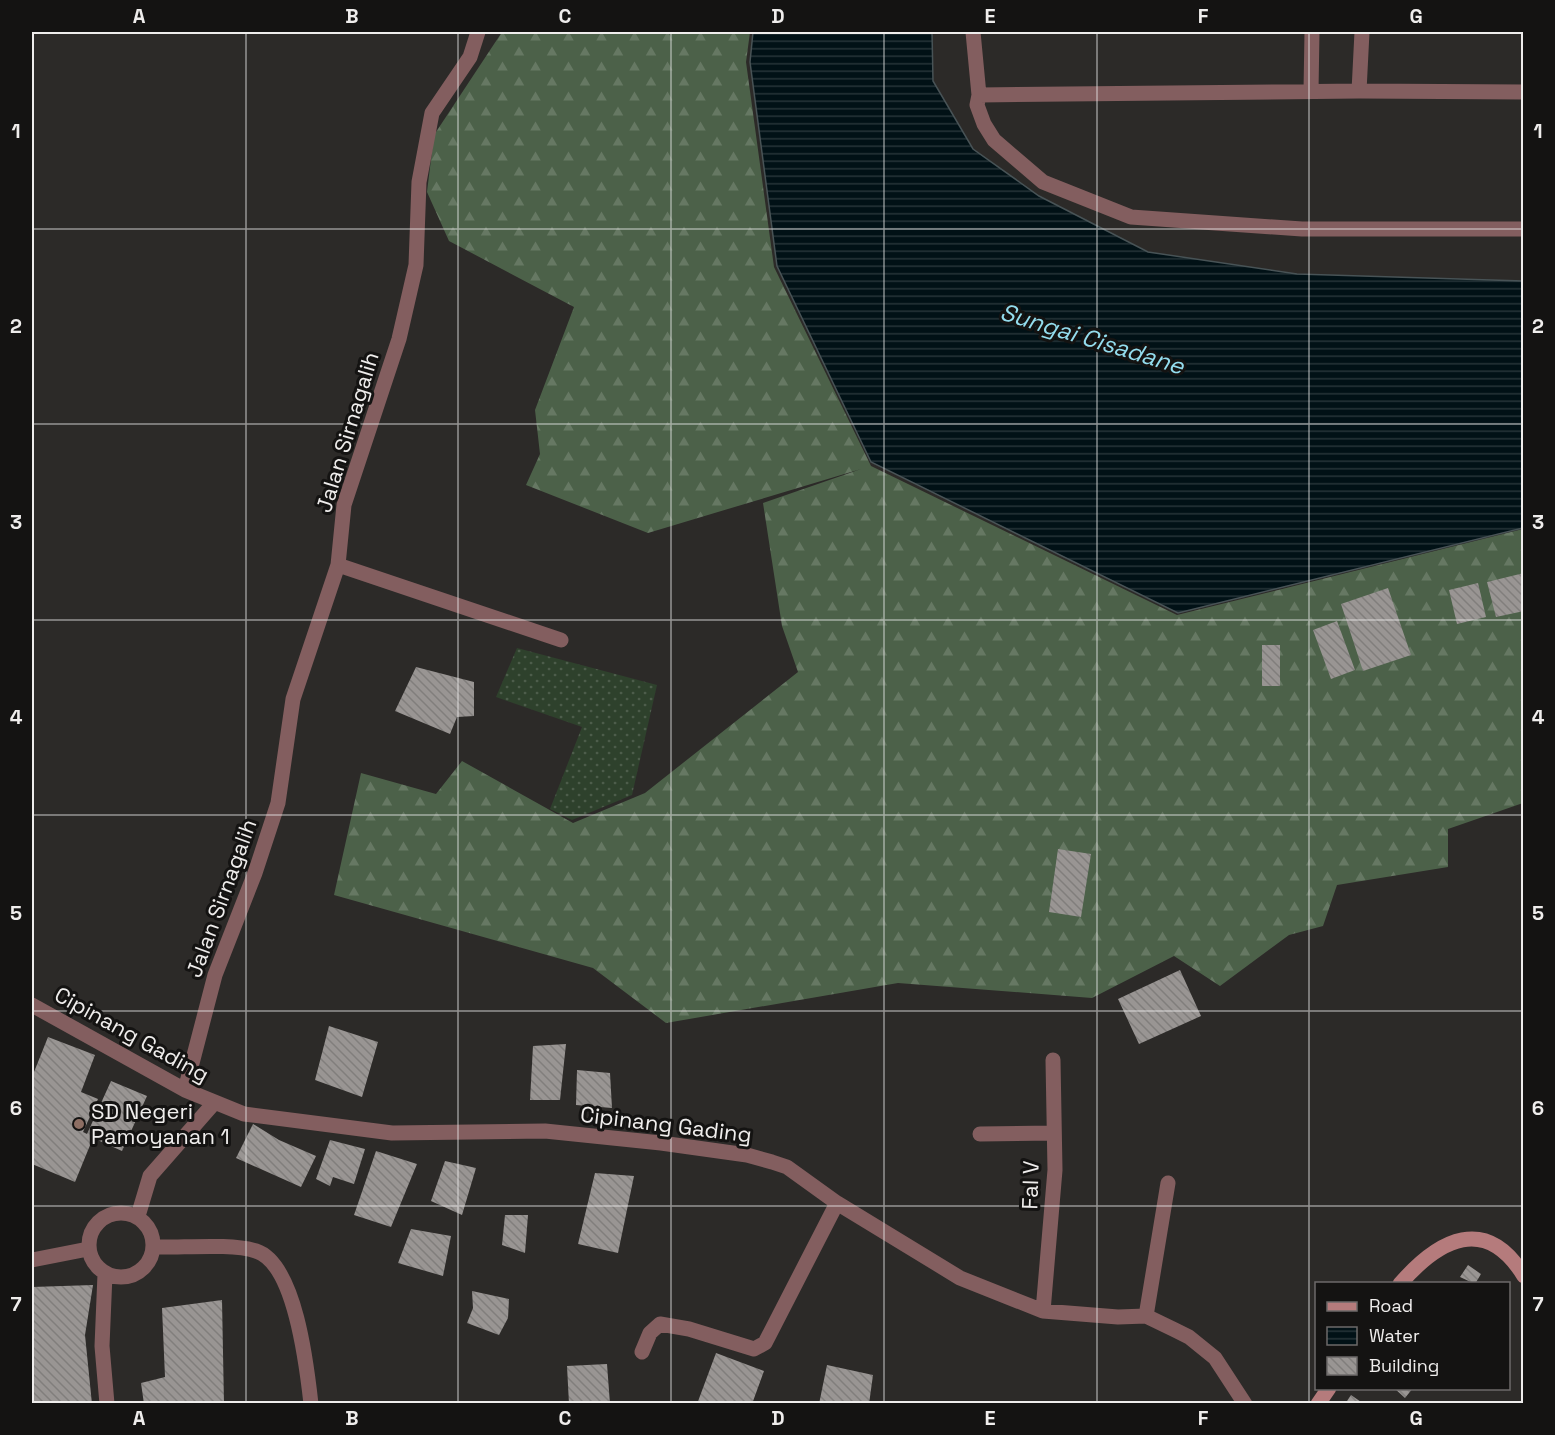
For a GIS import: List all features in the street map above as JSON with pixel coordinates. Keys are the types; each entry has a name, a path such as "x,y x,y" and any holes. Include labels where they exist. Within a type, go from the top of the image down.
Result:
{"main road":[{"path":"1402,1282 1431,1253 1448,1242 1467,1239 1483,1239 1498,1245 1508,1254 1524,1276"},
{"path":"1318,1404 1328,1390"}],"street":[{"name":"Jalan Sirnagalih","path":"185,1090 215,975 255,873 278,803 293,699 338,565 344,505 399,339 416,265 419,183 432,113 470,57 478,32"},
{"path":"973,32 979,95 977,105 984,124 994,140 1043,182 1131,217 1302,229 1524,229"},
{"path":"1311,91 1312,32"},
{"path":"1359,91 1362,32"},
{"path":"979,95 1311,91 1524,92"},
{"path":"338,565 561,640"},
{"name":"Cipinang Gading","path":"32,1005 185,1090 244,1114 392,1133 545,1131 747,1155 787,1167 837,1203 960,1278 1043,1311 1118,1317 1146,1316 1189,1337 1215,1358 1245,1404"},
{"name":"Fal V","path":"1043,1311 1053,1209 1053,1060"},
{"path":"138,1216 150,1176 214,1103"},
{"path":"980,1134 1053,1133"},
{"path":"1146,1316 1168,1183"},
{"path":"642,1352 650,1333 660,1324 689,1329 754,1349 765,1343 837,1203"},
{"path":"120,1212 138,1216 150,1230 154,1248 150,1260 142,1270 130,1277 117,1278 105,1274 96,1267 87,1249 91,1231 103,1217 120,1212"},
{"path":"154,1248 243,1249 258,1252 269,1261 284,1283 297,1314 311,1404"},
{"path":"32,1260 87,1249"},
{"path":"105,1274 102,1346 107,1404"}],"green space":[{"path":"502,32 750,32 746,62 774,267 871,466 1177,615 1523,529 1523,803 1448,829 1448,867 1337,885 1323,926 1289,935 1220,986 1174,956 1092,998 898,983 666,1023 593,968 334,895 361,773 436,794 462,761 573,823 645,793 798,672 782,626 763,503 861,469 648,533 526,485 540,454 535,410 574,307 449,241 427,192 434,135"},
{"path":"517,648 657,685 632,795 572,820 550,809 582,727 496,697"}],"water":[{"name":"Sungai Cisadane","path":"753,32 932,32 933,81 973,149 1039,196 1148,252 1297,274 1523,281 1523,528 1178,613 871,462 777,266 750,62"}],"building":[{"path":"1524,573 1524,611 1496,617 1487,582"},
{"path":"1478,583 1486,617 1457,624 1449,590"},
{"path":"1388,588 1411,655 1363,671 1341,604"},
{"path":"1337,621 1355,670 1331,679 1313,630"},
{"path":"1262,645 1280,645 1280,686 1262,686"},
{"path":"416,667 474,682 474,716 457,717 450,734 395,711"},
{"path":"1058,849 1091,854 1081,917 1049,912"},
{"path":"1180,970 1201,1016 1139,1044 1118,999"},
{"path":"329,1026 378,1042 362,1097 315,1080"},
{"path":"48,1037 95,1055 81,1092 98,1099 83,1132 87,1134 111,1081 147,1096 122,1151 93,1138 75,1182 32,1164 32,1077"},
{"path":"566,1044 560,1100 530,1100 533,1046"},
{"path":"577,1070 610,1073 612,1108 576,1105"},
{"path":"253,1124 279,1140 316,1156 301,1187 236,1158"},
{"path":"330,1140 365,1149 354,1184 333,1177 330,1186 316,1179"},
{"path":"376,1151 417,1164 391,1227 354,1215"},
{"path":"445,1161 476,1168 462,1215 431,1201"},
{"path":"595,1173 634,1176 618,1253 578,1244"},
{"path":"505,1215 528,1215 525,1253 502,1245"},
{"path":"411,1229 451,1236 443,1276 398,1263"},
{"path":"1468,1265 1481,1274 1476,1282 1460,1277"},
{"path":"93,1285 85,1335 92,1404 32,1404 32,1287"},
{"path":"472,1291 509,1299 508,1318 499,1335 467,1323 473,1308"},
{"path":"222,1300 224,1404 144,1404 141,1383 165,1377 162,1308"},
{"path":"716,1353 764,1371 752,1404 697,1404"},
{"path":"607,1364 610,1404 569,1404 567,1366"},
{"path":"827,1365 873,1375 869,1404 819,1404"},
{"path":"1396,1390 1411,1390 1405,1398"},
{"path":"1351,1395 1364,1404 1345,1404"}],"place":[{"name":"SD Negeri Pamoyanan 1","path":"79,1124"}]}
